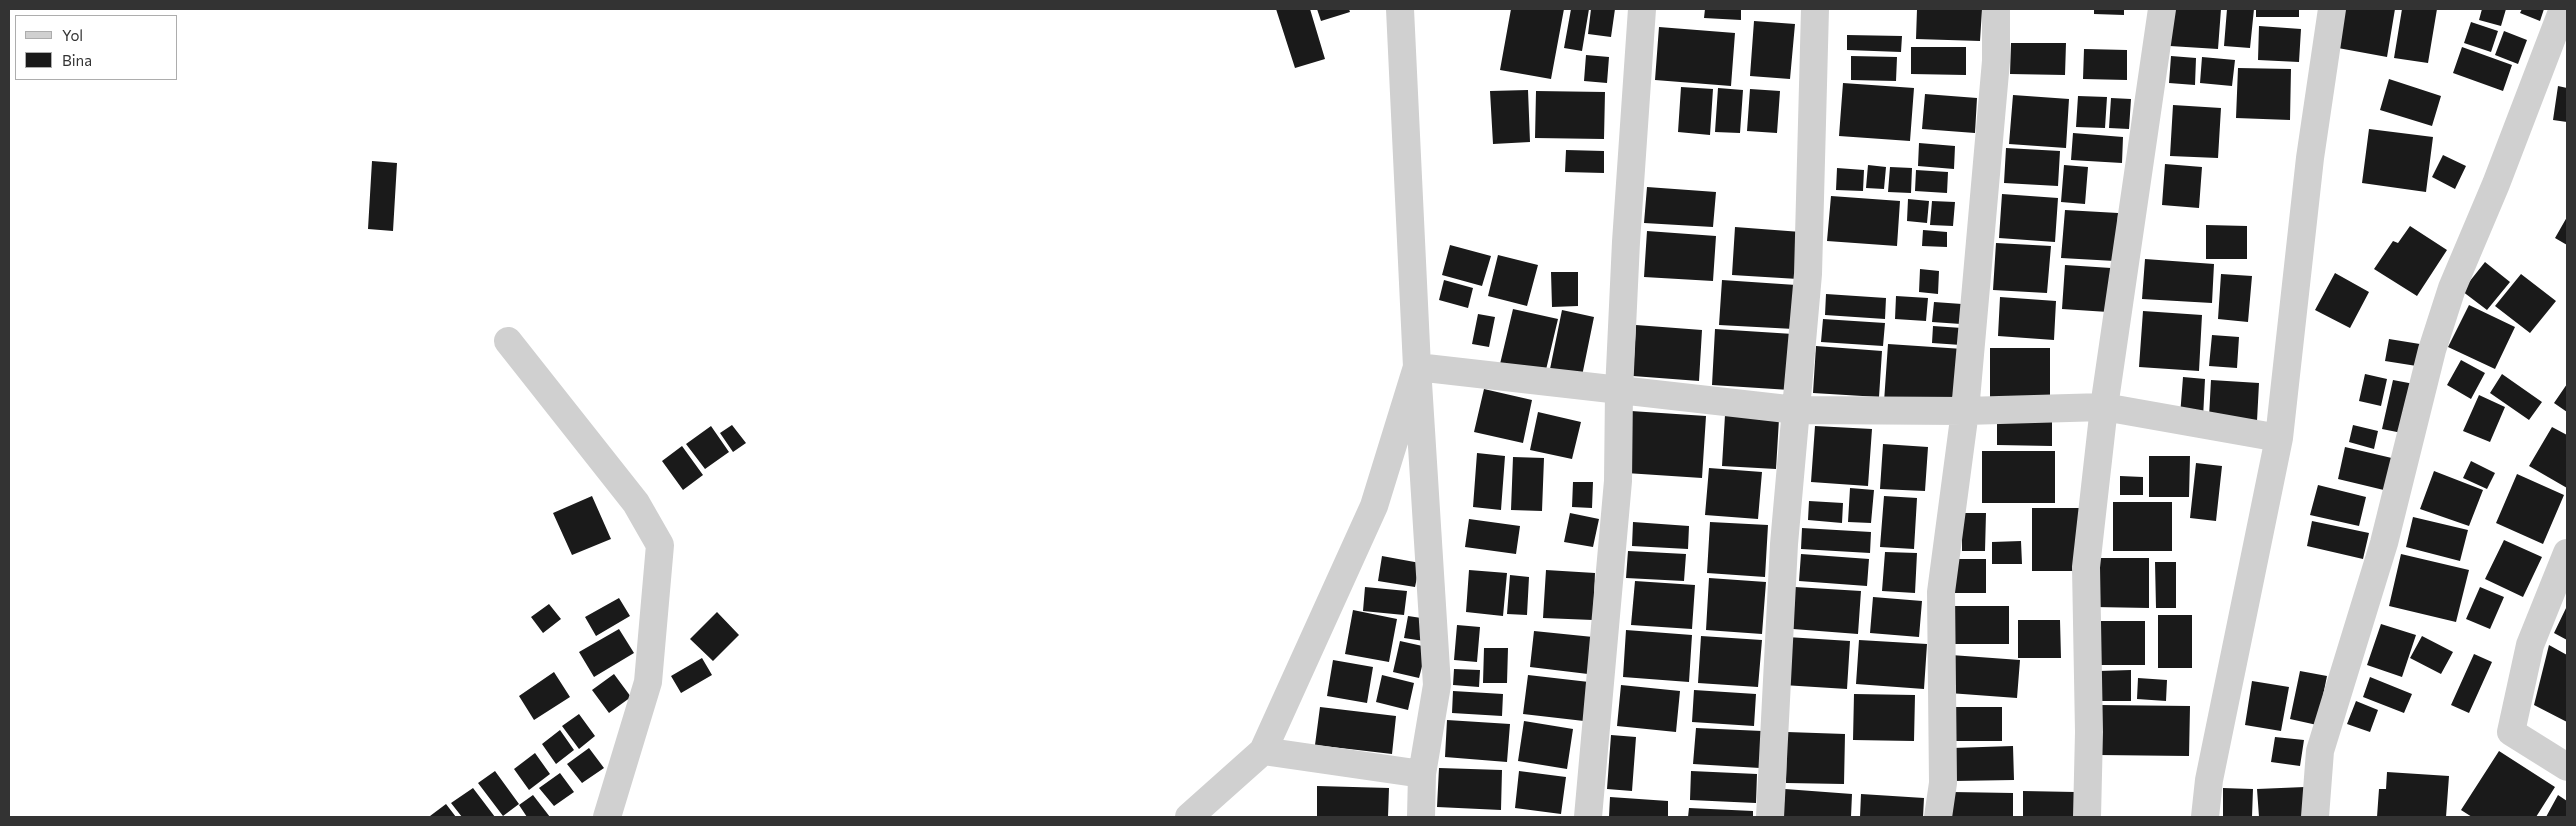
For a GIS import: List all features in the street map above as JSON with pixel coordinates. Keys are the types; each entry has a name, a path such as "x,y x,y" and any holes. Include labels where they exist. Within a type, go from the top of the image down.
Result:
{"street":[{"path":"1400,9 1417,367 1437,685 1422,774 1421,817"},
{"path":"1588,817 1618,481 1619,391 1642,9"},
{"path":"1770,817 1784,544 1808,274 1815,9"},
{"path":"1938,817 1943,783 1941,592 1964,411 1996,60 1996,9"},
{"path":"2087,817 2089,732 2086,567 2104,407 2162,9"},
{"path":"2205,817 2209,780 2279,438 2310,158 2332,9"},
{"path":"2315,817 2320,751 2384,544 2432,350 2452,288 2496,184 2564,9"},
{"path":"508,342 636,503 660,545 648,682 607,817"},
{"path":"1417,367 1796,410 1964,411 2104,407 2279,438"},
{"path":"1189,817 1263,751 1374,506 1417,367"},
{"path":"2567,553 2530,645 2511,732 2567,767"},
{"path":"1263,751 1422,774"}],"building":[{"path":"1276,9 1310,9 1325,59 1295,68"},
{"path":"1317,9 1349,9 1350,12 1321,21"},
{"path":"1511,9 1564,9 1551,79 1500,70"},
{"path":"1571,9 1589,9 1582,51 1564,48"},
{"path":"1591,9 1615,9 1611,37 1588,34"},
{"path":"1705,9 1741,9 1741,20 1704,18"},
{"path":"1917,9 1982,9 1980,41 1916,39"},
{"path":"2094,9 2124,9 2124,15 2094,14"},
{"path":"2173,9 2221,9 2218,49 2170,46"},
{"path":"2227,9 2254,9 2250,48 2224,46"},
{"path":"2256,9 2299,9 2299,17 2256,17"},
{"path":"2344,9 2395,9 2387,57 2338,48"},
{"path":"2402,9 2437,9 2428,63 2394,58"},
{"path":"2482,9 2506,9 2501,26 2479,20"},
{"path":"2522,9 2544,9 2540,21 2520,13"},
{"path":"1754,21 1795,24 1790,79 1750,76"},
{"path":"2471,22 2498,31 2491,52 2464,43"},
{"path":"2259,26 2301,29 2299,62 2258,60"},
{"path":"1659,27 1735,33 1731,86 1655,80"},
{"path":"2504,31 2527,40 2518,64 2495,55"},
{"path":"1847,35 1902,36 1901,52 1847,50"},
{"path":"2011,43 2066,43 2065,75 2010,74"},
{"path":"1911,47 1966,47 1966,75 1911,74"},
{"path":"2462,47 2512,65 2503,91 2453,73"},
{"path":"2084,49 2127,50 2127,80 2083,79"},
{"path":"1586,55 1609,57 1607,83 1584,81"},
{"path":"1851,56 1897,57 1896,81 1851,80"},
{"path":"2171,56 2196,58 2195,85 2169,83"},
{"path":"2202,57 2235,60 2232,86 2200,83"},
{"path":"2238,68 2291,69 2290,120 2236,118"},
{"path":"2389,79 2441,96 2432,126 2380,110"},
{"path":"1843,83 1914,88 1910,141 1839,136"},
{"path":"2558,86 2567,88 2567,122 2553,120"},
{"path":"1681,87 1713,89 1710,135 1678,132"},
{"path":"1718,88 1743,90 1740,133 1715,132"},
{"path":"1750,89 1780,91 1777,133 1747,131"},
{"path":"1528,90 1530,142 1493,144 1490,91"},
{"path":"1536,91 1605,92 1604,139 1535,138"},
{"path":"1925,94 1977,98 1975,133 1922,129"},
{"path":"2013,95 2069,99 2066,148 2009,144"},
{"path":"2078,96 2107,97 2105,128 2076,127"},
{"path":"2111,98 2131,99 2129,129 2109,128"},
{"path":"2173,105 2221,108 2218,158 2170,156"},
{"path":"2369,129 2433,137 2426,192 2362,183"},
{"path":"2073,133 2123,137 2122,163 2071,160"},
{"path":"1919,143 1955,146 1954,169 1918,166"},
{"path":"2006,148 2060,151 2058,186 2004,183"},
{"path":"1566,150 1604,151 1604,173 1565,172"},
{"path":"2443,155 2466,166 2455,189 2432,177"},
{"path":"372,161 397,163 393,231 368,229"},
{"path":"2165,164 2202,167 2199,208 2162,205"},
{"path":"1868,165 1886,167 1884,189 1866,188"},
{"path":"2064,165 2088,167 2085,204 2061,202"},
{"path":"1890,167 1912,168 1911,193 1888,192"},
{"path":"1837,168 1864,170 1863,191 1836,190"},
{"path":"1916,170 1948,172 1947,193 1915,191"},
{"path":"1647,187 1716,192 1713,227 1644,223"},
{"path":"2002,194 2058,198 2055,242 1999,238"},
{"path":"1831,196 1900,201 1897,246 1827,241"},
{"path":"1908,199 1929,201 1927,223 1907,221"},
{"path":"1932,201 1955,202 1953,226 1930,225"},
{"path":"2065,210 2118,213 2115,261 2061,258"},
{"path":"2567,217 2567,245 2555,238"},
{"path":"2206,225 2247,226 2247,259 2206,259"},
{"path":"2410,226 2447,250 2417,296 2374,269 2393,241 2398,243"},
{"path":"1735,227 1801,232 1798,279 1732,275"},
{"path":"1923,230 1947,232 1947,247 1922,246"},
{"path":"1647,231 1716,236 1713,281 1644,277"},
{"path":"1996,243 2051,246 2047,293 1993,290"},
{"path":"1450,245 1491,256 1482,286 1442,275"},
{"path":"1498,255 1538,265 1527,306 1488,296"},
{"path":"2145,259 2214,264 2212,303 2142,299"},
{"path":"2485,262 2510,282 2487,310 2462,291"},
{"path":"2065,265 2111,268 2108,312 2062,309"},
{"path":"1920,269 1939,271 1938,294 1919,292"},
{"path":"1551,272 1578,272 1578,306 1552,307"},
{"path":"2335,273 2369,292 2350,328 2315,310"},
{"path":"2221,274 2252,276 2248,322 2218,319"},
{"path":"2521,274 2556,301 2530,333 2495,306"},
{"path":"1444,280 1473,288 1468,308 1439,300"},
{"path":"1722,280 1796,285 1794,329 1719,325"},
{"path":"1826,294 1886,298 1885,319 1825,315"},
{"path":"1896,296 1928,298 1926,321 1895,319"},
{"path":"2000,297 2056,301 2054,340 1998,336"},
{"path":"1934,302 1962,304 1961,324 1932,322"},
{"path":"2469,305 2515,327 2495,369 2448,347"},
{"path":"1513,309 1558,319 1545,374 1500,364"},
{"path":"1562,310 1594,317 1582,376 1550,369"},
{"path":"2143,311 2202,315 2199,371 2139,367"},
{"path":"1478,314 1495,317 1489,347 1472,344"},
{"path":"1823,319 1885,323 1883,346 1821,342"},
{"path":"1636,325 1702,330 1699,381 1633,376"},
{"path":"1933,326 1962,328 1961,345 1932,343"},
{"path":"1715,329 1793,334 1790,390 1712,385"},
{"path":"2212,335 2239,337 2237,368 2209,366"},
{"path":"2389,339 2426,345 2423,367 2385,361"},
{"path":"1888,344 1963,349 1960,407 1884,402"},
{"path":"1816,346 1882,351 1879,397 1813,393"},
{"path":"1990,348 2050,348 2050,402 1990,402"},
{"path":"2461,360 2485,373 2471,399 2447,385"},
{"path":"2365,374 2387,379 2381,406 2359,401"},
{"path":"2502,374 2542,402 2529,420 2490,393"},
{"path":"2183,377 2205,379 2203,418 2180,416"},
{"path":"2211,380 2259,383 2257,421 2209,417"},
{"path":"2393,380 2414,384 2402,433 2382,429"},
{"path":"2567,384 2567,412 2554,403"},
{"path":"1484,389 1532,400 1523,443 1474,432"},
{"path":"2479,395 2505,407 2490,442 2463,431"},
{"path":"1631,411 1706,416 1702,478 1626,473"},
{"path":"1538,412 1581,422 1572,459 1530,450"},
{"path":"1725,415 1779,419 1776,469 1722,466"},
{"path":"1997,420 2052,421 2052,446 1997,445"},
{"path":"732,425 746,443 733,452 720,433"},
{"path":"2353,425 2378,431 2374,449 2349,442"},
{"path":"711,426 729,452 705,469 686,444"},
{"path":"1815,426 1872,429 1868,486 1811,482"},
{"path":"2552,427 2567,435 2567,488 2529,466"},
{"path":"1883,444 1928,447 1925,491 1880,489"},
{"path":"682,446 703,475 683,490 662,461"},
{"path":"2345,447 2396,459 2388,491 2338,479"},
{"path":"1982,451 2055,451 2055,503 1982,503"},
{"path":"1477,453 1505,456 1501,510 1473,507"},
{"path":"2149,456 2190,456 2189,497 2149,497"},
{"path":"1513,457 1544,458 1542,511 1511,510"},
{"path":"2471,461 2495,473 2487,489 2463,478"},
{"path":"2196,463 2222,466 2216,521 2190,518"},
{"path":"1709,468 1762,472 1758,519 1705,515"},
{"path":"2434,471 2483,490 2469,526 2420,509"},
{"path":"2517,474 2564,495 2543,544 2496,523"},
{"path":"2120,476 2143,477 2143,495 2120,495"},
{"path":"1573,482 1593,482 1592,508 1572,507"},
{"path":"2318,485 2366,497 2359,526 2310,515"},
{"path":"1850,488 1874,490 1871,523 1848,522"},
{"path":"592,496 611,539 572,555 553,513"},
{"path":"1884,496 1917,498 1914,549 1880,547"},
{"path":"1809,501 1843,503 1842,523 1808,520"},
{"path":"2113,502 2172,502 2172,551 2113,551"},
{"path":"2032,508 2080,508 2080,571 2032,571"},
{"path":"1570,513 1599,519 1593,547 1564,542"},
{"path":"1962,513 1986,513 1985,551 1962,551"},
{"path":"2413,517 2468,530 2460,561 2406,547"},
{"path":"1469,519 1520,526 1516,554 1465,547"},
{"path":"2312,521 2369,533 2363,559 2307,546"},
{"path":"1633,522 1689,526 1688,549 1632,546"},
{"path":"1710,522 1768,525 1765,577 1707,573"},
{"path":"1802,528 1871,532 1870,553 1801,549"},
{"path":"2504,540 2542,557 2523,597 2485,579"},
{"path":"2021,541 2022,564 1992,564 1992,542"},
{"path":"1628,551 1686,554 1684,581 1626,578"},
{"path":"1885,552 1917,553 1915,593 1882,591"},
{"path":"1801,554 1869,559 1867,586 1799,581"},
{"path":"2401,554 2469,570 2456,622 2389,606"},
{"path":"1382,556 1420,563 1415,587 1378,581"},
{"path":"2095,558 2149,558 2149,608 2095,607"},
{"path":"1950,559 1986,559 1986,593 1950,593"},
{"path":"2155,562 2176,562 2176,608 2156,608"},
{"path":"1469,570 1507,573 1503,616 1466,612"},
{"path":"1546,570 1595,573 1593,620 1543,618"},
{"path":"1510,575 1529,577 1527,615 1507,614"},
{"path":"1709,578 1766,582 1762,634 1706,630"},
{"path":"1635,581 1695,585 1692,629 1631,625"},
{"path":"1365,587 1407,591 1404,615 1363,611"},
{"path":"1795,587 1861,591 1858,634 1793,629"},
{"path":"2480,587 2504,597 2490,629 2466,619"},
{"path":"1873,597 1922,601 1919,637 1870,633"},
{"path":"619,598 630,616 596,636 585,617"},
{"path":"549,604 561,619 543,633 531,617"},
{"path":"1953,606 2009,606 2009,644 1953,644"},
{"path":"2567,606 2567,640 2554,633"},
{"path":"1353,610 1397,619 1389,662 1345,654"},
{"path":"717,612 739,635 713,661 690,639"},
{"path":"2158,615 2192,615 2192,668 2158,668"},
{"path":"1408,616 1428,619 1424,641 1404,638"},
{"path":"2018,620 2060,620 2061,658 2018,658"},
{"path":"2099,621 2145,621 2145,665 2099,665"},
{"path":"2381,624 2416,635 2402,677 2367,665"},
{"path":"1457,625 1480,627 1477,662 1454,660"},
{"path":"619,629 634,653 594,677 579,652"},
{"path":"1626,630 1692,635 1689,682 1623,677"},
{"path":"1534,631 1593,637 1588,674 1530,667"},
{"path":"1701,636 1762,640 1758,687 1698,683"},
{"path":"2422,636 2453,652 2441,674 2410,658"},
{"path":"1787,637 1850,641 1847,689 1783,685"},
{"path":"1859,640 1927,644 1924,689 1856,684"},
{"path":"1400,641 1427,647 1419,678 1393,672"},
{"path":"2549,645 2567,655 2567,722 2534,705"},
{"path":"1484,648 1508,648 1507,683 1483,683"},
{"path":"2474,654 2492,662 2469,713 2451,705"},
{"path":"1951,655 2020,660 2017,698 1949,693"},
{"path":"702,658 712,675 681,693 671,676"},
{"path":"1333,660 1373,667 1367,703 1327,696"},
{"path":"1454,669 1480,670 1479,687 1453,685"},
{"path":"2131,670 2131,701 2099,701 2099,671"},
{"path":"2300,671 2327,676 2317,725 2290,719"},
{"path":"554,672 570,697 534,720 519,696"},
{"path":"614,674 631,697 609,713 592,690"},
{"path":"1382,675 1414,683 1408,710 1376,702"},
{"path":"1528,675 1589,682 1584,721 1523,714"},
{"path":"2370,677 2412,694 2404,713 2363,697"},
{"path":"2138,678 2167,680 2166,701 2137,699"},
{"path":"2252,681 2289,687 2281,731 2245,725"},
{"path":"1621,685 1680,691 1676,732 1617,726"},
{"path":"1694,690 1756,694 1754,726 1692,722"},
{"path":"1453,691 1503,694 1502,716 1452,713"},
{"path":"1854,694 1915,695 1914,741 1853,740"},
{"path":"2356,701 2378,710 2370,732 2347,724"},
{"path":"2100,705 2190,706 2189,756 2099,755"},
{"path":"1320,707 1396,716 1392,754 1315,745"},
{"path":"1948,707 2002,707 2002,741 1948,741"},
{"path":"579,714 595,736 579,749 562,726"},
{"path":"1447,720 1510,724 1507,762 1445,757"},
{"path":"1524,721 1573,729 1567,769 1518,761"},
{"path":"1696,728 1762,731 1760,768 1693,764"},
{"path":"560,730 574,750 556,764 542,744"},
{"path":"1787,732 1845,734 1844,784 1786,783"},
{"path":"1611,735 1636,737 1632,791 1607,789"},
{"path":"2275,737 2304,740 2300,766 2271,762"},
{"path":"2013,746 2014,780 1953,781 1952,748"},
{"path":"589,748 604,768 582,783 567,764"},
{"path":"2499,751 2555,787 2536,817 2472,817 2461,810"},
{"path":"535,753 550,774 529,790 514,769"},
{"path":"1439,768 1502,770 1501,810 1437,807"},
{"path":"495,771 519,804 503,816 478,783"},
{"path":"1519,771 1566,777 1561,814 1515,808"},
{"path":"1691,771 1757,774 1756,803 1690,800"},
{"path":"2387,772 2449,776 2446,817 2377,817 2379,789 2386,789"},
{"path":"560,773 574,792 554,806 539,788"},
{"path":"1317,786 1389,788 1388,817 1317,816"},
{"path":"2305,787 2306,817 2259,817 2257,789"},
{"path":"473,788 495,817 462,817 451,803"},
{"path":"2223,788 2253,789 2252,817 2223,817"},
{"path":"1785,789 1852,794 1851,817 1783,817"},
{"path":"2023,791 2075,792 2076,817 2023,817"},
{"path":"1952,792 2013,793 2013,817 1952,817"},
{"path":"1861,794 1924,798 1923,817 1860,817"},
{"path":"533,795 550,817 527,817 519,805"},
{"path":"2558,795 2567,801 2567,817 2546,817"},
{"path":"1610,797 1668,801 1668,817 1609,817"},
{"path":"446,804 456,817 430,816"},
{"path":"1689,808 1753,811 1753,817 1688,817"}]}
